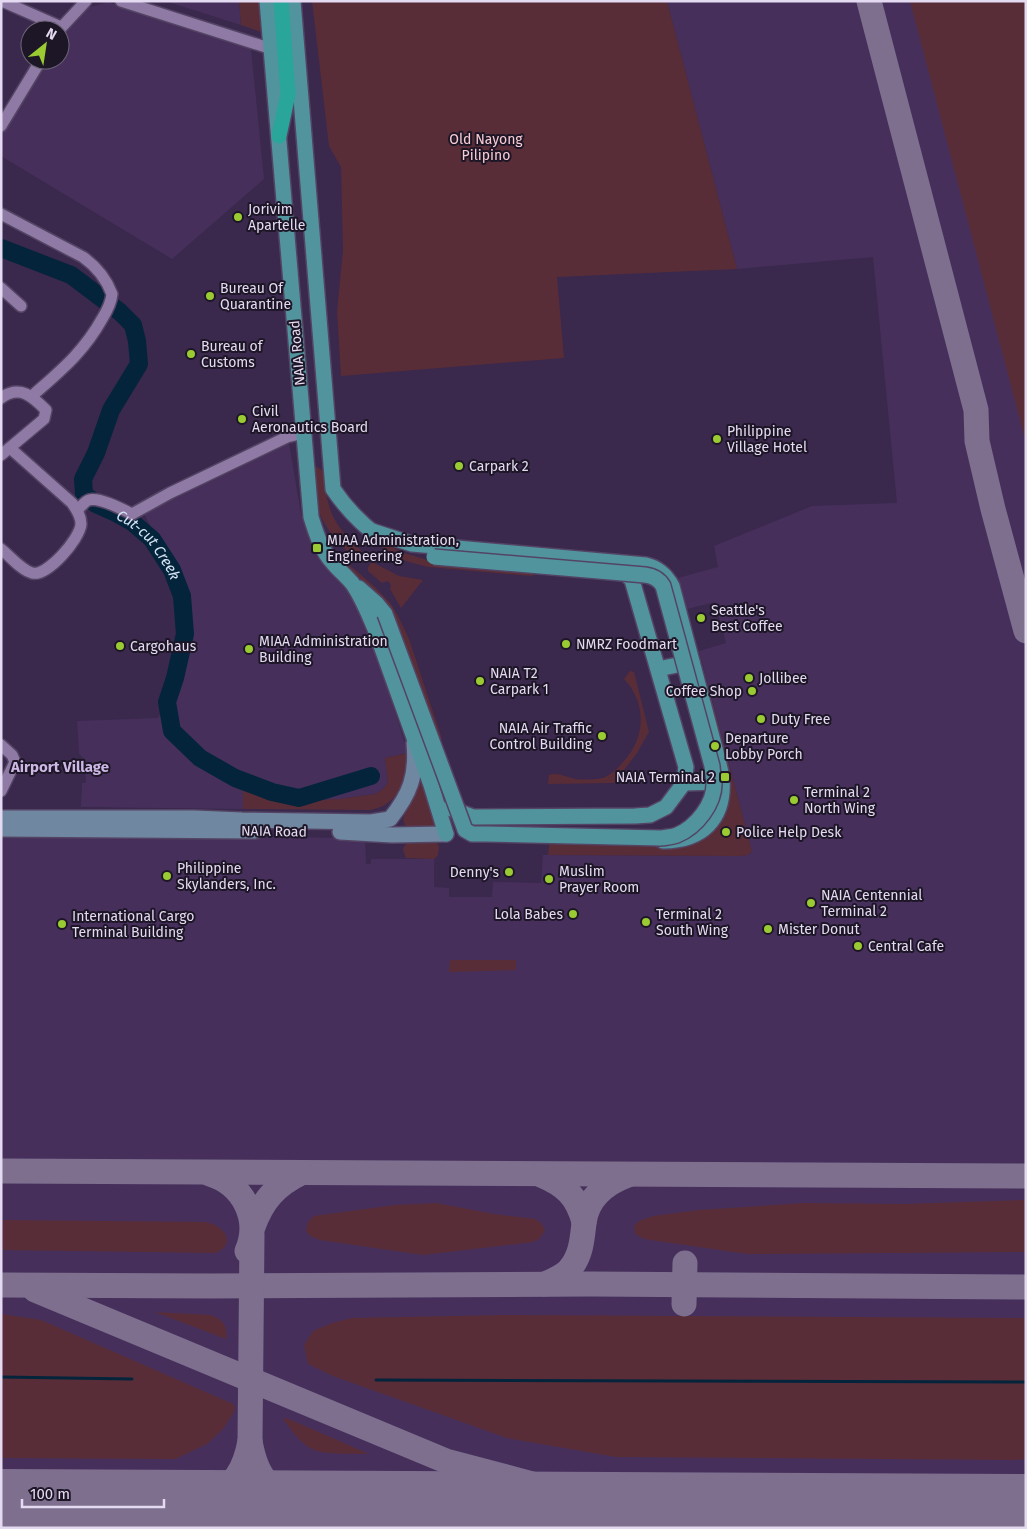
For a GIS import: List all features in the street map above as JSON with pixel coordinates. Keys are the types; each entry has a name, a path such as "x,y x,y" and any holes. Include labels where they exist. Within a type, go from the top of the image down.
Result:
{"highway":[{"path":"279,136 288,94 280,1"}],"main road":[{"name":"NAIA Road","path":"267,1 311,517 317,537 331,561 352,583 369,596 385,614 468,832 472,834 661,838 676,835 688,829 698,820 712,796 714,783 712,766 663,586 660,582 652,576 645,575 434,557 410,553 390,544 356,519 343,505 333,489 293,1"},
{"path":"306,460 330,458"},
{"path":"372,531 412,544 613,561 655,567 666,576 672,586 716,752 722,782 720,806 707,827 698,834 686,839 677,841 526,838 446,834"},
{"path":"436,798 455,811 473,817 635,816 650,815 666,807 684,783 686,767 632,580 613,561"},
{"name":"NAIA Road","path":"352,583 365,604 375,629 436,798 446,834"},
{"path":"658,669 692,662"},
{"path":"684,783 722,782"},
{"path":"526,838 527,816"},
{"path":"623,840 635,816"},
{"path":"446,834 458,824 473,817"}],"street":[{"path":"2,1 43,20"},
{"path":"68,20 86,1"},
{"path":"121,1 272,49"},
{"path":"1,126 35,70"},
{"path":"1,214 83,257 95,266 108,284 110,303 90,341 32,396"},
{"path":"1,288 21,306"},
{"path":"1,398 7,394 22,392 32,396 46,410 44,419 5,452 72,503 78,510 81,524 79,533 65,553 42,572 32,573 1,549"},
{"path":"78,510 89,500 110,504 132,514 170,493 278,441 304,433"},
{"name":"NAIA Road","path":"1,818 194,818 362,822 390,820 410,790 416,761 414,740"},
{"path":"1,745 12,755 16,762 1,791"},
{"name":"NAIA Road","path":"1,829 326,832 392,835 446,834"}],"shaded area":[{"path":"165,1 239,1 241,25"},
{"path":"667,1 1026,1 1026,1528 1,1528 1,835 365,838 366,864 371,864 371,859 434,859 434,887 449,888 449,897 492,897 493,882 541,883 543,855 739,856 748,855 752,851 699,651 726,643 715,602 687,609 678,578 718,567 714,546 812,506 897,503 873,257 737,269"},
{"path":"108,2 251,49 264,179 172,259 1,156 1,132 41,70 70,70 70,24 79,10"},
{"path":"289,443 301,514 313,552 362,608 408,753 385,758 388,783 375,794 340,799 297,801 247,789 243,791 243,809 81,807 82,783 86,783 85,761 79,753 77,721 158,718 166,704 188,619 189,598 144,514 269,451"}],"green space":[{"path":"239,1 259,1 261,32 241,25"},
{"name":"Old Nayong Pilipino","path":"312,1 667,1 737,269 557,277 564,358 341,376 337,312 343,250 341,167 329,146"},
{"path":"910,1 1026,1 1026,443"},
{"path":"317,467 323,471 327,497 333,517 345,534 364,553 363,561 359,561 340,544 321,517 316,499 312,469"},
{"path":"371,535 401,552 431,561 534,571 534,575 428,567 397,558 368,538"},
{"path":"346,562 375,587 391,604 398,616 409,639 442,739 439,740 372,590 344,567"},
{"path":"372,562 399,576 423,580 401,608 390,589 391,585 388,581 382,583 368,571 368,567"},
{"path":"630,671 634,672 649,732 637,753 614,783 548,784 549,775 552,774 582,780 605,777 617,768 631,753 636,742 641,720 637,699 632,688 624,679"},
{"path":"709,689 752,851 748,855 739,856 548,855 550,838 666,839 709,807 706,690"},
{"path":"408,753 400,789 395,797 380,807 370,810 243,809 243,791 247,789 297,801 340,799 375,794 388,783 385,758"},
{"path":"421,777 442,828 408,830 405,826 403,819"},
{"path":"412,841 436,842 439,846 438,855 434,859 406,858 403,848"},
{"path":"450,960 516,960 516,970 449,972"},
{"path":"1026,1200 1026,1252 747,1254 644,1239 635,1234 634,1226 639,1221 653,1216 699,1210 804,1203 904,1204"},
{"path":"436,1203 494,1214 535,1219 541,1223 545,1230 540,1238 533,1242 423,1255 320,1240 310,1236 306,1231 308,1222 314,1216 395,1205"},
{"path":"1,1220 205,1222 222,1230 226,1234 227,1239 223,1249 216,1253 1,1250"},
{"path":"155,1312 211,1315 224,1324 226,1339"},
{"path":"1,1314 41,1320 233,1404 235,1407 234,1412 223,1429 207,1444 175,1459 1,1458"},
{"path":"506,1315 1026,1318 1026,1459 616,1457 507,1438 333,1376 308,1364 304,1345 313,1331 332,1323 352,1318"},
{"path":"285,1418 369,1454 316,1451 295,1435 283,1419"}],"waterway":[{"name":"Cut-cut Creek","path":"1,248 71,275 120,312 133,325 137,341 139,364 111,410 96,453 83,479 84,494 96,504 132,522 152,539 172,570 182,596 185,634 175,678 167,702 172,731 200,758 235,778 272,792 299,798 371,776"},
{"path":"1,1377 132,1379"},
{"path":"376,1380 1026,1382"}],"taxiway":[{"path":"869,1 976,410 977,441 1026,631"},
{"path":"1,1171 1026,1176"},
{"path":"253,1227 261,1209 271,1195 284,1183 301,1173"},
{"path":"210,1174 232,1186 246,1204 252,1227 247,1251"},
{"path":"541,1175 569,1192 578,1205 584,1222"},
{"path":"545,1284 558,1278 573,1265 582,1242 586,1214 593,1199 612,1182 628,1175"},
{"path":"250,1441 252,1235"},
{"path":"684,1304 685,1263"},
{"path":"1,1285 592,1284 1026,1287"},
{"path":"35,1290 446,1461 540,1486 585,1495 663,1504"},
{"path":"183,1502 219,1493 233,1482 246,1458 250,1441 256,1465 267,1482 283,1495 307,1503"}],"runway":[{"path":"1,1501 1026,1506"}],"place":[{"name":"Jorivim Apartelle","path":"238,217"},
{"name":"Bureau Of Quarantine","path":"210,296"},
{"name":"Bureau of Customs","path":"191,354"},
{"name":"Civil Aeronautics Board","path":"242,419"},
{"name":"Philippine Village Hotel","path":"717,439"},
{"name":"Carpark 2","path":"459,466"},
{"name":"MIAA Administration, Engineering","path":"317,548"},
{"name":"Seattle's Best Coffee","path":"701,618"},
{"name":"NMRZ Foodmart","path":"566,644"},
{"name":"Cargohaus","path":"120,646"},
{"name":"MIAA Administration Building","path":"249,649"},
{"name":"Jollibee","path":"749,678"},
{"name":"NAIA T2 Carpark 1","path":"480,681"},
{"name":"Coffee Shop","path":"752,691"},
{"name":"Duty Free","path":"761,719"},
{"name":"NAIA Air Traffic Control Building","path":"602,736"},
{"name":"Departure Lobby Porch","path":"715,746"},
{"name":"NAIA Terminal 2","path":"725,777"},
{"name":"Terminal 2 North Wing","path":"794,800"},
{"name":"Police Help Desk","path":"726,832"},
{"name":"Denny's","path":"509,872"},
{"name":"Philippine Skylanders, Inc.","path":"167,876"},
{"name":"Muslim Prayer Room","path":"549,879"},
{"name":"NAIA Centennial Terminal 2","path":"811,903"},
{"name":"Lola Babes","path":"573,914"},
{"name":"Terminal 2 South Wing","path":"646,922"},
{"name":"International Cargo Terminal Building","path":"62,924"},
{"name":"Mister Donut","path":"768,929"},
{"name":"Central Cafe","path":"858,946"}],"district":[{"name":"Airport Village","path":"60,767"}]}
